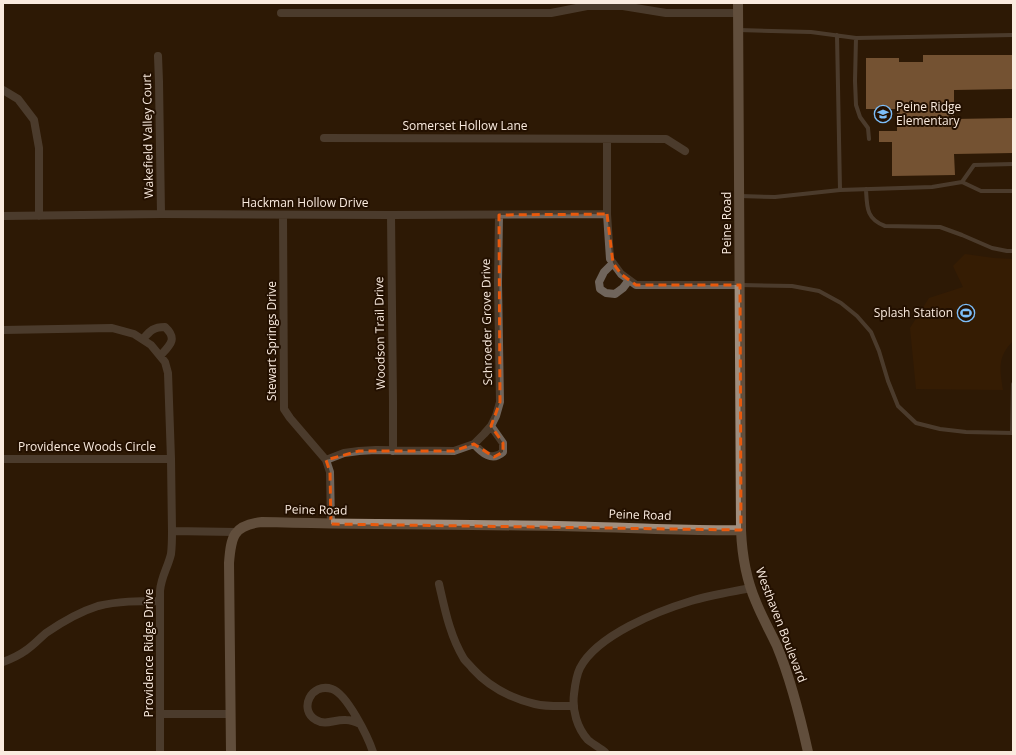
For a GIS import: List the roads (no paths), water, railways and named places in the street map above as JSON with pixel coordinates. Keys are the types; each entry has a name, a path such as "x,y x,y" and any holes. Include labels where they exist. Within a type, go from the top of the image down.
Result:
{"street":[{"path":"281,13 552,13 587,6 623,6 666,13 738,8"},
{"name":"Peine Road","path":"236,532 240,528 247,525 262,522 596,527 706,531 741,530 738,8"},
{"name":"Wakefield Valley Court","path":"158,56 161,214"},
{"path":"3,90 18,99 34,120 39,148 39,216"},
{"name":"Somerset Hollow Lane","path":"324,138 666,139 685,151"},
{"path":"607,139 607,214 610,259 621,274 636,285 740,285"},
{"name":"Hackman Hollow Drive","path":"3,216 161,214 607,214"},
{"name":"Stewart Springs Drive","path":"282,215 284,409 326,460 330,472 331,524"},
{"name":"Woodson Trail Drive","path":"391,215 393,451"},
{"name":"Schroeder Grove Drive","path":"326,460 344,453 376,450 454,451 474,444 491,426 500,402 498,283 499,215"},
{"path":"613,263 604,272 599,282 600,289 606,293 615,294 623,288 629,280"},
{"path":"143,340 153,329 165,327 171,333 172,340 160,356"},
{"name":"Providence Ridge Drive","path":"3,330 112,328 134,334 152,345 165,362 168,373 172,532 171,551 161,584 160,601 160,752"},
{"path":"474,444 485,454 494,457 499,456 503,452 503,443 491,426"},
{"name":"Providence Woods Circle","path":"3,459 171,459"},
{"name":"Westhaven Boulevard","path":"741,530 742,556 751,588 784,666 797,708 808,752"},
{"path":"172,532 236,532 232,542 229,563 231,752"},
{"path":"439,584 445,614 454,638 465,660 479,676 494,688 513,697 535,704 574,706"},
{"path":"605,752 588,740 579,728 575,714 574,697 576,682 580,667 590,655 602,643 612,636 667,609 693,601 751,588"},
{"path":"3,662 13,659 24,652 48,632 81,612 98,606 114,603 160,601"},
{"path":"360,724 345,720 338,720 328,723 318,722 310,715 308,710 309,699 314,691 319,688 333,689 340,694 360,724 373,752"},
{"path":"161,714 231,714"}],"lane":[{"path":"738,30 811,32 856,38 1013,35"},
{"path":"837,35 840,190"},
{"path":"856,38 856,105 860,117 868,128 869,139"},
{"path":"962,182 974,165 1013,164"},
{"path":"739,196 775,197 840,190 932,187 962,182 981,191 1013,191"},
{"path":"866,189 867,204 871,216 877,223 885,226 940,227 992,248 1013,251"},
{"path":"740,285 792,286 819,291 840,303 857,316 871,332 898,406 916,423 940,429 966,432 1012,433 1013,384"}],"place":[{"name":"Peine Ridge Elementary","path":"883,114"},
{"name":"Splash Station","path":"966,313"}]}
